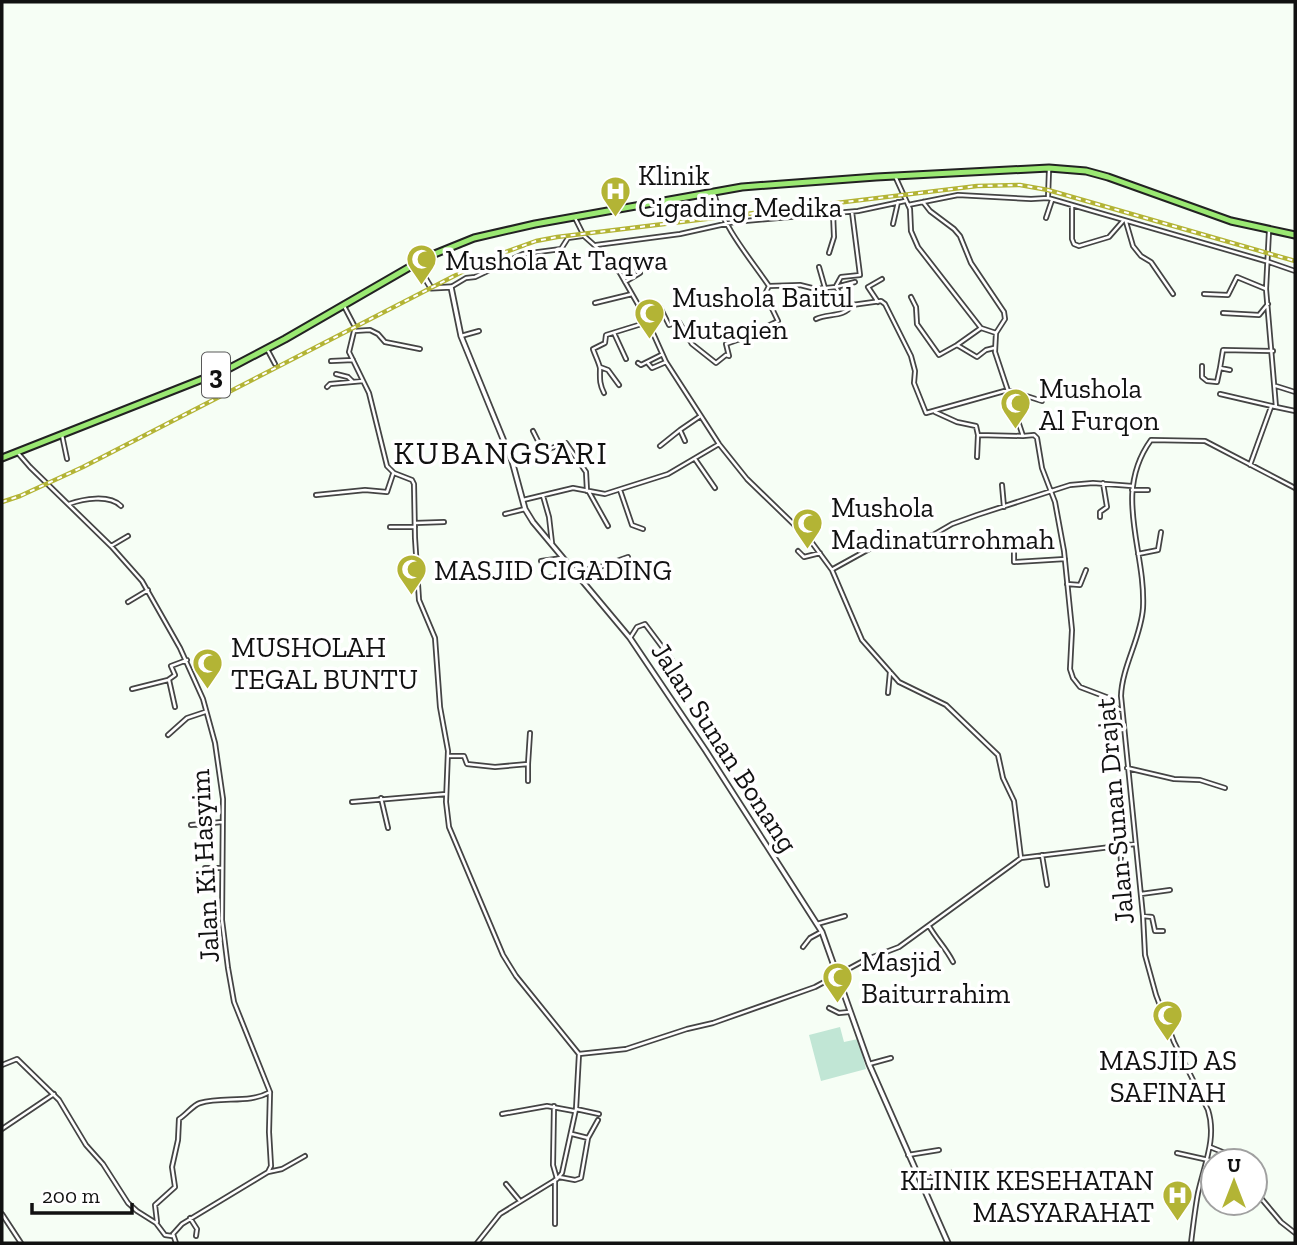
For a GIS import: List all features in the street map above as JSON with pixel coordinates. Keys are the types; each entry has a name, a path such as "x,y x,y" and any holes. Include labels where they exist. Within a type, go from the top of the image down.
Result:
{"highway":[{"name":"3","path":"2,458 190,386 267,349 416,263 474,238 713,191 784,183 1049,168 1086,171 1231,221 1295,235"}],"street":[{"path":"1046,218 1050,199 1049,168"},
{"path":"894,176 911,211 911,230 918,247 981,328 996,333"},
{"path":"713,191 718,209 726,223 769,286"},
{"path":"596,245 680,234 726,223 852,212 898,202 923,202 958,195 1050,199 1295,271"},
{"path":"893,225 898,202"},
{"path":"923,202 960,236 971,263 1004,312 1005,319 996,333 995,348 1023,436"},
{"path":"1072,205 1071,232 1073,242 1079,246 1109,237 1125,222"},
{"path":"836,287 841,278 860,275 852,212"},
{"path":"829,253 834,237 833,213"},
{"path":"575,218 584,236 596,245 625,282 648,322 661,355 719,444 747,479 810,540 832,570 862,640 899,682 946,705 1000,758 1003,778 1014,801 1021,858"},
{"path":"1125,222 1133,246 1141,256 1151,262 1173,294"},
{"path":"1269,230 1266,289 1276,407"},
{"path":"416,263 431,288 451,287 523,254 561,249 568,238 584,236"},
{"path":"625,282 640,273 634,264"},
{"path":"819,267 825,288"},
{"path":"1205,294 1228,295 1237,277 1266,289"},
{"path":"878,302 868,287 882,279"},
{"path":"769,286 825,288 855,282"},
{"path":"660,307 669,324 679,322 692,344 718,363 726,355 729,356 726,344 763,331 778,321 765,294 769,286"},
{"name":"Jalan Sunan Bonang","path":"451,287 461,335 505,443 525,509 630,638 822,932 869,1065 948,1243"},
{"path":"836,287 839,294 847,295 852,305"},
{"path":"595,303 632,294"},
{"path":"911,297 916,307 917,324 938,354 957,345 981,328"},
{"path":"852,305 878,302 885,304 911,356 915,371 914,383 923,409 926,413 934,412 957,422 976,426 978,457"},
{"path":"1223,313 1259,315 1268,304"},
{"path":"816,319 830,314 841,314 852,305"},
{"path":"344,306 355,331 349,349 370,397 387,466 394,473 413,481 419,600 435,638 440,707 449,756 446,810 452,835 503,955 516,976 579,1054 572,1133 557,1179 555,1224"},
{"path":"604,393 599,384 600,367 593,349 605,343 606,335 648,322"},
{"path":"355,331 370,330 385,342 420,349"},
{"path":"461,335 479,331"},
{"path":"614,333 626,359"},
{"path":"957,345 977,356 995,348"},
{"path":"267,349 275,363"},
{"path":"1202,366 1201,376 1207,381 1217,382 1223,350 1273,351"},
{"path":"638,363 641,365 661,355"},
{"path":"331,361 352,360"},
{"path":"648,362 652,368 666,362"},
{"path":"600,367 608,370 619,385"},
{"path":"1220,368 1230,370"},
{"path":"336,374 352,381"},
{"path":"327,387 330,383 363,381"},
{"path":"1276,386 1295,392"},
{"path":"934,412 938,408 963,404 1008,390 1042,401"},
{"path":"1220,394 1295,411"},
{"path":"1250,465 1271,407"},
{"path":"660,446 699,416"},
{"path":"533,430 543,451 566,443 586,472 588,491 608,526"},
{"path":"680,430 685,441"},
{"path":"62,435 67,459"},
{"path":"978,435 1012,438 1037,436 1042,468 1058,517 1065,559 1072,630 1069,661 1073,678 1080,687 1109,698 1115,708 1122,710"},
{"name":"Jalan Sunan Drajat","path":"1210,1147 1209,1113 1174,1042 1144,955 1143,916 1122,710 1122,687 1136,645 1143,607 1132,488 1144,452 1154,438 1200,439 1295,488"},
{"path":"523,500 568,488 602,495 620,490 668,474 719,444"},
{"name":"Jalan Ki Hasyim","path":"17,452 111,546 148,590 187,660 203,699 219,766 223,799 222,920 232,996 270,1092 271,1166 268,1172"},
{"path":"694,458 715,488"},
{"path":"316,495 365,490 386,492 394,473"},
{"path":"1100,517 1100,512 1107,507 1104,483"},
{"path":"832,570 871,548 933,535 964,520 1051,491 1080,484 1104,483 1148,490"},
{"path":"1002,485 1004,508"},
{"path":"620,490 632,525 643,528"},
{"path":"543,496 552,543"},
{"path":"69,503 112,500 121,506"},
{"path":"505,514 525,509"},
{"path":"390,527 444,522"},
{"path":"1137,554 1158,550 1161,532"},
{"path":"111,546 128,536"},
{"path":"1000,546 1014,547 1014,562 1065,559"},
{"path":"799,551 804,557 820,553"},
{"path":"547,578 600,567 628,557"},
{"path":"541,561 564,558"},
{"path":"1067,584 1080,585 1086,570"},
{"path":"128,602 148,590"},
{"path":"630,638 637,627 645,624 673,660"},
{"path":"132,690 169,680 175,675 171,666 187,660"},
{"path":"888,693 890,672"},
{"path":"169,680 175,707"},
{"path":"167,735 185,719 205,712"},
{"path":"528,781 530,733"},
{"path":"449,756 464,756 467,764 490,767 528,764"},
{"path":"1127,768 1174,779 1200,780 1225,788"},
{"path":"352,802 446,794"},
{"path":"381,798 388,828"},
{"path":"191,825 222,822"},
{"path":"200,824 208,855"},
{"path":"579,1054 626,1049 792,996 865,960 899,947 1021,858 1135,844"},
{"path":"1120,845 1122,878"},
{"path":"1042,855 1047,886"},
{"path":"205,868 222,868"},
{"path":"1141,894 1170,890"},
{"path":"817,924 845,916"},
{"path":"1143,916 1152,917 1155,931 1163,931"},
{"path":"929,926 953,962"},
{"path":"803,947 810,938 822,932"},
{"path":"829,1008 839,1013 850,1012"},
{"path":"869,1065 891,1058"},
{"path":"2,1065 17,1059 54,1094 128,1203 158,1225 165,1235 172,1236"},
{"path":"158,1225 155,1205 175,1187 172,1167 179,1119 199,1103 225,1098 261,1097 270,1092"},
{"path":"2,1129 54,1094"},
{"path":"554,1106 553,1165 557,1179"},
{"path":"502,1114 531,1107 554,1106 599,1114"},
{"path":"477,1243 496,1218 520,1201 557,1179 581,1178 588,1138 597,1120"},
{"path":"572,1133 588,1138"},
{"path":"908,1155 939,1150"},
{"path":"1177,1153 1199,1158"},
{"path":"172,1236 190,1218 268,1172 282,1169 305,1156"},
{"path":"917,1177 937,1177 958,1171"},
{"path":"506,1184 520,1201"},
{"name":"Jalan Sunan Drajat","path":"1191,1243 1199,1191"},
{"path":"1269,1209 1280,1223 1295,1233"},
{"path":"2,1213 22,1243"},
{"path":"190,1218 197,1229 196,1236"},
{"path":"172,1236 176,1243"}],"green space":[{"path":"840,1027 844,1042 858,1039 866,1069 821,1081 809,1035"}],"railway":[{"path":"2,502 83,467 489,258 536,241 557,237 977,186 1020,185 1048,190 1295,261"}],"place":[{"name":"Klinik Cigading Medika","path":"615,218"},
{"name":"Mushola At Taqwa","path":"422,287"},
{"name":"Mushola Baitul Mutaqien","path":"649,340"},
{"name":"Mushola Al Furqon","path":"1016,431"},
{"name":"Mushola Madinaturrohmah","path":"808,550"},
{"name":"MASJID CIGADING","path":"411,597"},
{"name":"MUSHOLAH TEGAL BUNTU","path":"208,690"},
{"name":"Masjid Baiturrahim","path":"838,1004"},
{"name":"MASJID AS SAFINAH","path":"1168,1043"},
{"name":"KLINIK KESEHATAN MASYARAHAT","path":"1177,1223"}],"district":[{"name":"KUBANGSARI","path":"501,453"}]}
